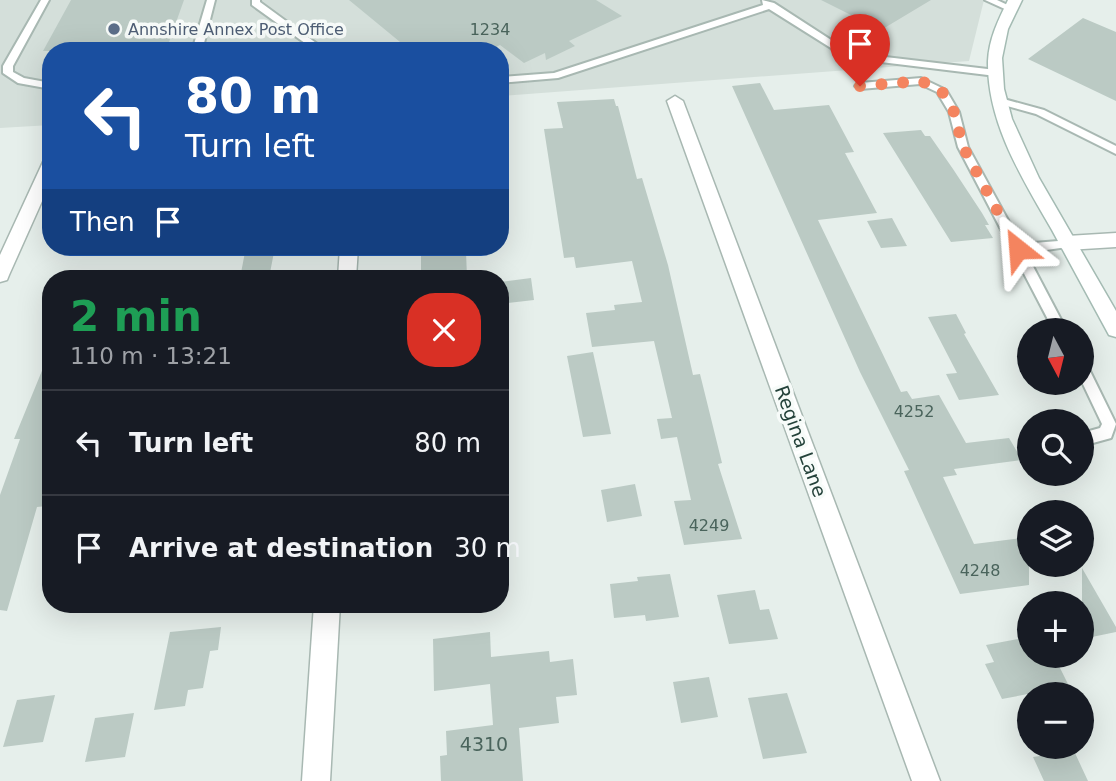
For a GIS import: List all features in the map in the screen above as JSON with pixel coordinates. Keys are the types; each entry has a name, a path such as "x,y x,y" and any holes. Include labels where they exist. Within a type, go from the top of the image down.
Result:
{"street":[{"path":"1013,4 1000,30 996,73 1000,100 1015,149 1116,329"},
{"name":"Regina Lane","path":"675,101 926,781"},
{"path":"1,267 42,181"},
{"path":"1067,243 1116,240"},
{"path":"316,781 326,613"}],"lane":[{"path":"42,84 21,81 8,73 8,66 45,0"},
{"path":"199,42 211,0"},
{"path":"256,0 255,3 309,42"},
{"path":"989,0 1013,4"},
{"path":"509,79 555,76 766,3 842,51 859,57 996,73"},
{"path":"860,86 921,81 941,90 954,112 963,147 1054,318"},
{"path":"1000,100 1040,111 1116,150"},
{"path":"1018,249 1067,243"},
{"path":"1094,393 1109,424 1106,433 1094,436"}],"shaded area":[{"path":"0,0 984,0 969,61 509,95 509,42 42,42 42,126 0,128"}],"building":[{"name":"Annshire Annex Post Office","path":"71,0 184,0 169,42 48,42"},
{"path":"349,0 596,0 622,16 569,41 575,46 546,60 545,53 524,63 509,52 509,42 400,42"},
{"path":"821,0 931,0 881,30"},
{"path":"1083,18 1116,32 1116,101 1028,59"},
{"path":"760,83 774,110 829,105 854,152 845,153 877,213 818,220 901,392 907,391 912,399 939,395 966,443 1009,438 1017,452 1017,461 954,469 957,475 943,477 974,544 1017,539 1017,577 1029,577 1029,585 960,594 904,471 909,470 860,372 732,86"},
{"path":"614,99 637,179 642,178 668,265 693,375 700,374 722,463 718,464 742,539 684,545 674,501 691,500 677,437 661,439 657,419 672,418 654,341 592,347 586,313 615,310 614,305 642,302 632,261 576,268 574,257 564,258 544,129 563,128 557,102"},
{"path":"921,130 925,136 930,136 953,169 989,225 985,225 993,238 951,242 883,133"},
{"path":"892,218 907,246 881,248 867,221"},
{"path":"244,256 273,256 271,270 242,270"},
{"path":"421,256 466,256 467,270 421,270"},
{"path":"531,278 534,300 509,303 509,281"},
{"path":"956,314 966,333 964,334 999,395 959,400 946,374 957,373 928,317"},
{"path":"593,352 611,434 583,437 567,356"},
{"path":"42,371 42,506 37,507 7,611 0,610 0,495 20,439 14,439"},
{"path":"635,484 642,516 607,522 601,490"},
{"path":"670,574 679,617 646,621 645,615 614,618 610,584 638,581 637,577"},
{"path":"1082,577 1087,577 1116,627 1116,632 1094,637 1094,591 1082,591"},
{"path":"755,590 760,610 769,609 778,639 729,644 717,595"},
{"path":"221,627 218,650 210,651 203,688 188,690 185,706 154,710 170,632"},
{"path":"490,632 491,657 549,651 550,662 573,659 577,695 556,697 559,723 519,728 523,781 441,781 440,756 447,755 446,731 493,725 490,684 434,691 433,639"},
{"path":"1017,639 1017,668 1060,668 1067,682 1017,682 1017,696 1002,699 985,664 994,662 986,645"},
{"path":"709,677 718,717 681,723 673,682"},
{"path":"787,693 807,753 763,759 748,698"},
{"path":"55,695 43,742 3,747 17,700"},
{"path":"134,713 125,757 85,762 95,718"},
{"path":"1034,759 1078,759 1088,781 1044,781"}],"place":[{"name":"Annshire Annex Post Office","path":"114,29"}],"route":[{"path":"860,86 921,81 941,90 954,112 963,147 1018,249"}]}
